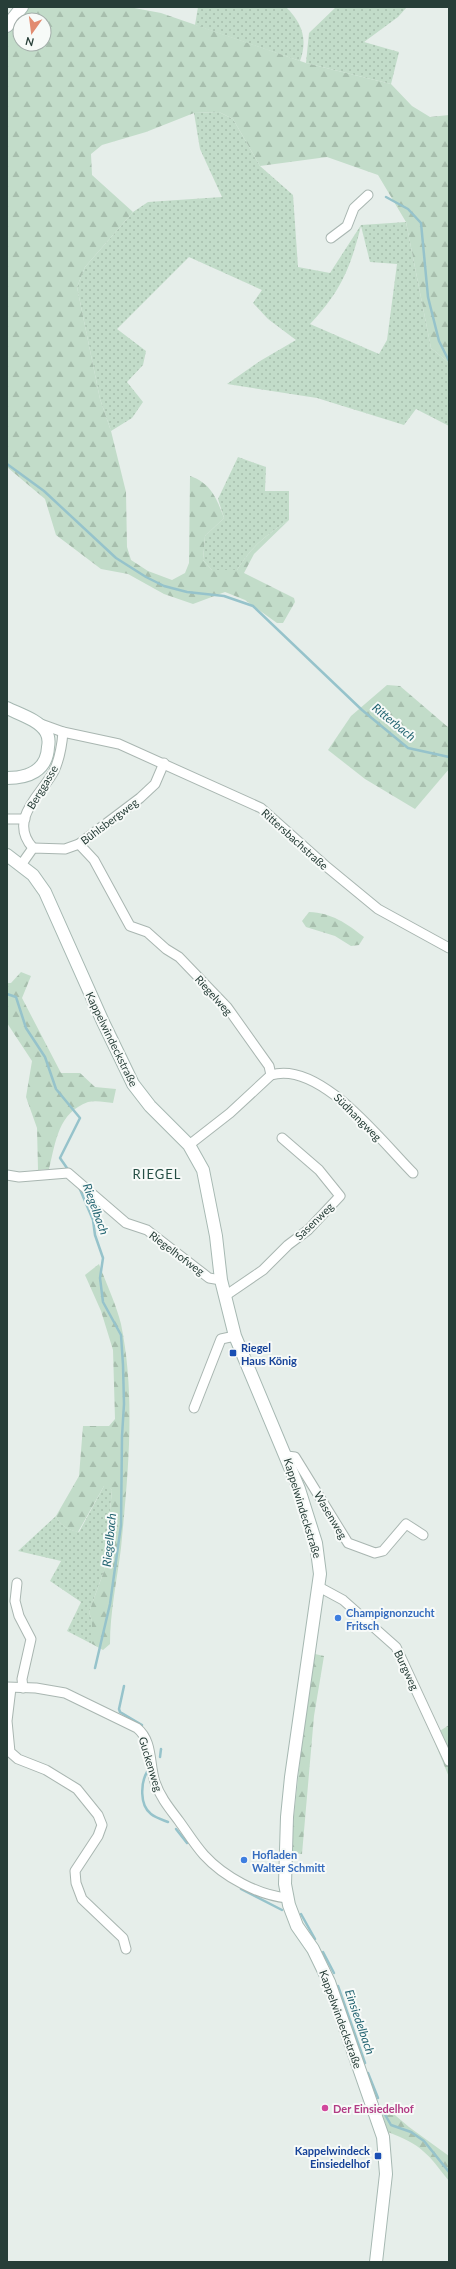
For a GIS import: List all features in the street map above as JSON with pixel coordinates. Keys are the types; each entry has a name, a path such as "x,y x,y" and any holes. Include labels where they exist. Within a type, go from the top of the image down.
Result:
{"street":[{"path":"7,26 22,7"},
{"path":"331,238 347,226 354,208 368,195"},
{"path":"7,708 38,723 46,732 49,740 45,761 40,769 23,777 7,778"},
{"name":"Rittersbachstraße","path":"38,723 63,732 119,744 164,763 227,794 261,808 326,867 367,901 449,948"},
{"name":"Berggasse","path":"33,848 24,835 25,819 30,803 54,771 62,750 63,732"},
{"name":"Bühlsbergweg","path":"33,848 65,849 79,844 140,798 155,784 164,763"},
{"name":"Berggasse","path":"7,819 25,819"},
{"name":"Riegelweg","path":"79,844 94,860 130,926 147,932 166,949 179,956 227,1007 269,1066 271,1075"},
{"path":"21,865 33,848"},
{"name":"Kappelwindeckstraße","path":"7,855 33,875 45,892 103,1022 133,1084 150,1106 189,1145 203,1170 216,1236 221,1280 235,1336 242,1356 287,1456 316,1543 320,1559 319,1587 304,1680 288,1801 284,1878 287,1898 298,1926 313,1948 329,1982 383,2137 386,2174 376,2262"},
{"name":"Südhangweg","path":"271,1075 291,1072 303,1075 331,1090 413,1173"},
{"path":"189,1145 230,1112 271,1075"},
{"name":"Sasenweg","path":"225,1296 263,1270 288,1245 308,1230 340,1196 319,1170 282,1138"},
{"name":"Riegelhofweg","path":"7,1175 19,1177 68,1173 126,1223 147,1230 210,1278 221,1280"},
{"path":"194,1408 220,1339 235,1336"},
{"name":"Wasenweg","path":"287,1456 294,1457 304,1470 348,1544 375,1553 383,1551 406,1524 423,1534"},
{"path":"17,1583 14,1601 18,1616 31,1639 22,1679 23,1688"},
{"name":"Burgweg","path":"319,1587 343,1600 396,1647 449,1761"},
{"path":"9,1688 7,1721 10,1752 18,1759 46,1770 77,1788 98,1815 102,1825 98,1836 75,1871 76,1883 82,1899 122,1938 126,1949"},
{"name":"Guckenweg","path":"9,1688 23,1688 65,1693 137,1728 142,1733 146,1741 154,1781 160,1793 204,1855 221,1870 245,1884 268,1894 287,1898"}],"green space":[{"path":"30,7 129,7 161,13 306,63 391,84 412,106 430,117 449,115 449,363 431,348 406,222 378,175 327,157 260,166 233,119 219,112 194,113 146,132 102,145 91,154 92,175 133,212 85,267 77,287 100,399 111,431 126,492 127,547 131,560 148,571 172,580 185,573 189,563 190,476 208,487 216,498 224,518 205,536 203,560 212,570 237,570 242,562 260,542 289,520 254,554 244,573 294,598 295,602 283,623 277,623 245,600 225,592 193,604 164,594 128,574 101,569 56,535 45,499 7,467 7,34 12,28 12,52 52,52 52,12 26,12"},
{"path":"198,7 286,7 300,25 302,32 303,46 300,61 195,25"},
{"path":"336,7 407,7 398,17 364,42 399,52 391,84 306,63 309,33"},
{"path":"219,112 233,119 260,166 293,195 298,267 330,273 361,225 406,222 431,348 449,363 449,426 416,409 404,425 317,398 227,384 260,361 296,340 268,319 253,303 262,290 189,257 117,329 146,351 143,365 127,382 143,402 132,418 111,431 100,399 77,287 85,267 133,212 148,202 222,197 200,149 194,113","holes":["361,226 370,262 397,264 387,340 379,354 310,324 330,301 343,279 353,255"]},
{"path":"238,457 266,467 265,491 289,491 289,520 260,542 242,562 237,570 212,570 203,560 205,536 224,518 218,499"},
{"path":"387,685 400,686 449,728 449,769 415,809 365,779 328,750 351,716"},
{"path":"309,912 325,914 332,917 351,927 364,937 359,945 351,946 335,936 306,927 302,921"},
{"path":"21,972 31,976 22,998 61,1073 80,1073 95,1087 116,1089 113,1103 91,1101 78,1107 70,1113 60,1129 49,1169 38,1170 37,1128 26,1097 32,1061 7,1023 7,983 11,983"},
{"path":"99,1264 114,1301 121,1324 126,1352 129,1408 128,1464 121,1548 112,1608 110,1644 103,1650 92,1644 92,1621 89,1612 104,1571 112,1490 108,1486 104,1486 78,1532 65,1527 56,1516 79,1476 83,1426 109,1426 115,1419 113,1350 101,1311 85,1275"},
{"path":"108,1485 112,1490 104,1571 89,1612 92,1621 92,1644 67,1631 81,1602 50,1581 61,1561 18,1551 56,1516 65,1527 79,1532 104,1486"},
{"path":"315,1654 324,1656 314,1716 302,1854 290,1853 305,1714"},
{"path":"449,1725 449,1777 432,1736"},
{"path":"389,2110 409,2127 449,2156 449,2181 435,2163 423,2151 409,2141 388,2132 382,2113"}],"waterway":[{"path":"386,197 408,209 421,223 428,297 439,341 449,361"},
{"name":"Ritterbach","path":"7,464 44,491 116,558 146,577 164,586 187,592 224,596 253,606 362,710 408,748 449,757"},
{"name":"Riegelbach","path":"7,994 16,997 26,1028 45,1057 56,1089 80,1118 60,1158 69,1171"},
{"name":"Riegelbach","path":"79,1187 93,1220 95,1235 103,1258 100,1278 103,1302 121,1335 123,1365 124,1404 122,1436 121,1525 110,1604 95,1668"},
{"name":"Einsiedelbach","path":"124,1686 119,1709 120,1712 142,1725"},
{"name":"Einsiedelbach","path":"160,1757 161,1749"},
{"name":"Einsiedelbach","path":"147,1772 142,1787 144,1805 151,1814 168,1822"},
{"name":"Einsiedelbach","path":"176,1829 187,1843"},
{"name":"Einsiedelbach","path":"241,1889 282,1910"},
{"name":"Einsiedelbach","path":"301,1914 315,1939"},
{"name":"Einsiedelbach","path":"323,1952 334,1973"},
{"name":"Einsiedelbach","path":"338,1986 365,2063"},
{"name":"Einsiedelbach","path":"368,2073 378,2098"},
{"name":"Einsiedelbach","path":"383,2111 391,2125 411,2132 424,2141 449,2172"}],"place":[{"name":"Riegel Haus König","path":"233,1353"},
{"name":"Champignonzucht Fritsch","path":"338,1618"},
{"name":"Hofladen Walter Schmitt","path":"244,1860"},
{"name":"Der Einsiedelhof","path":"325,2108"},
{"name":"Kappelwindeck Einsiedelhof","path":"378,2156"}],"district":[{"name":"RIEGEL","path":"157,1174"}]}
